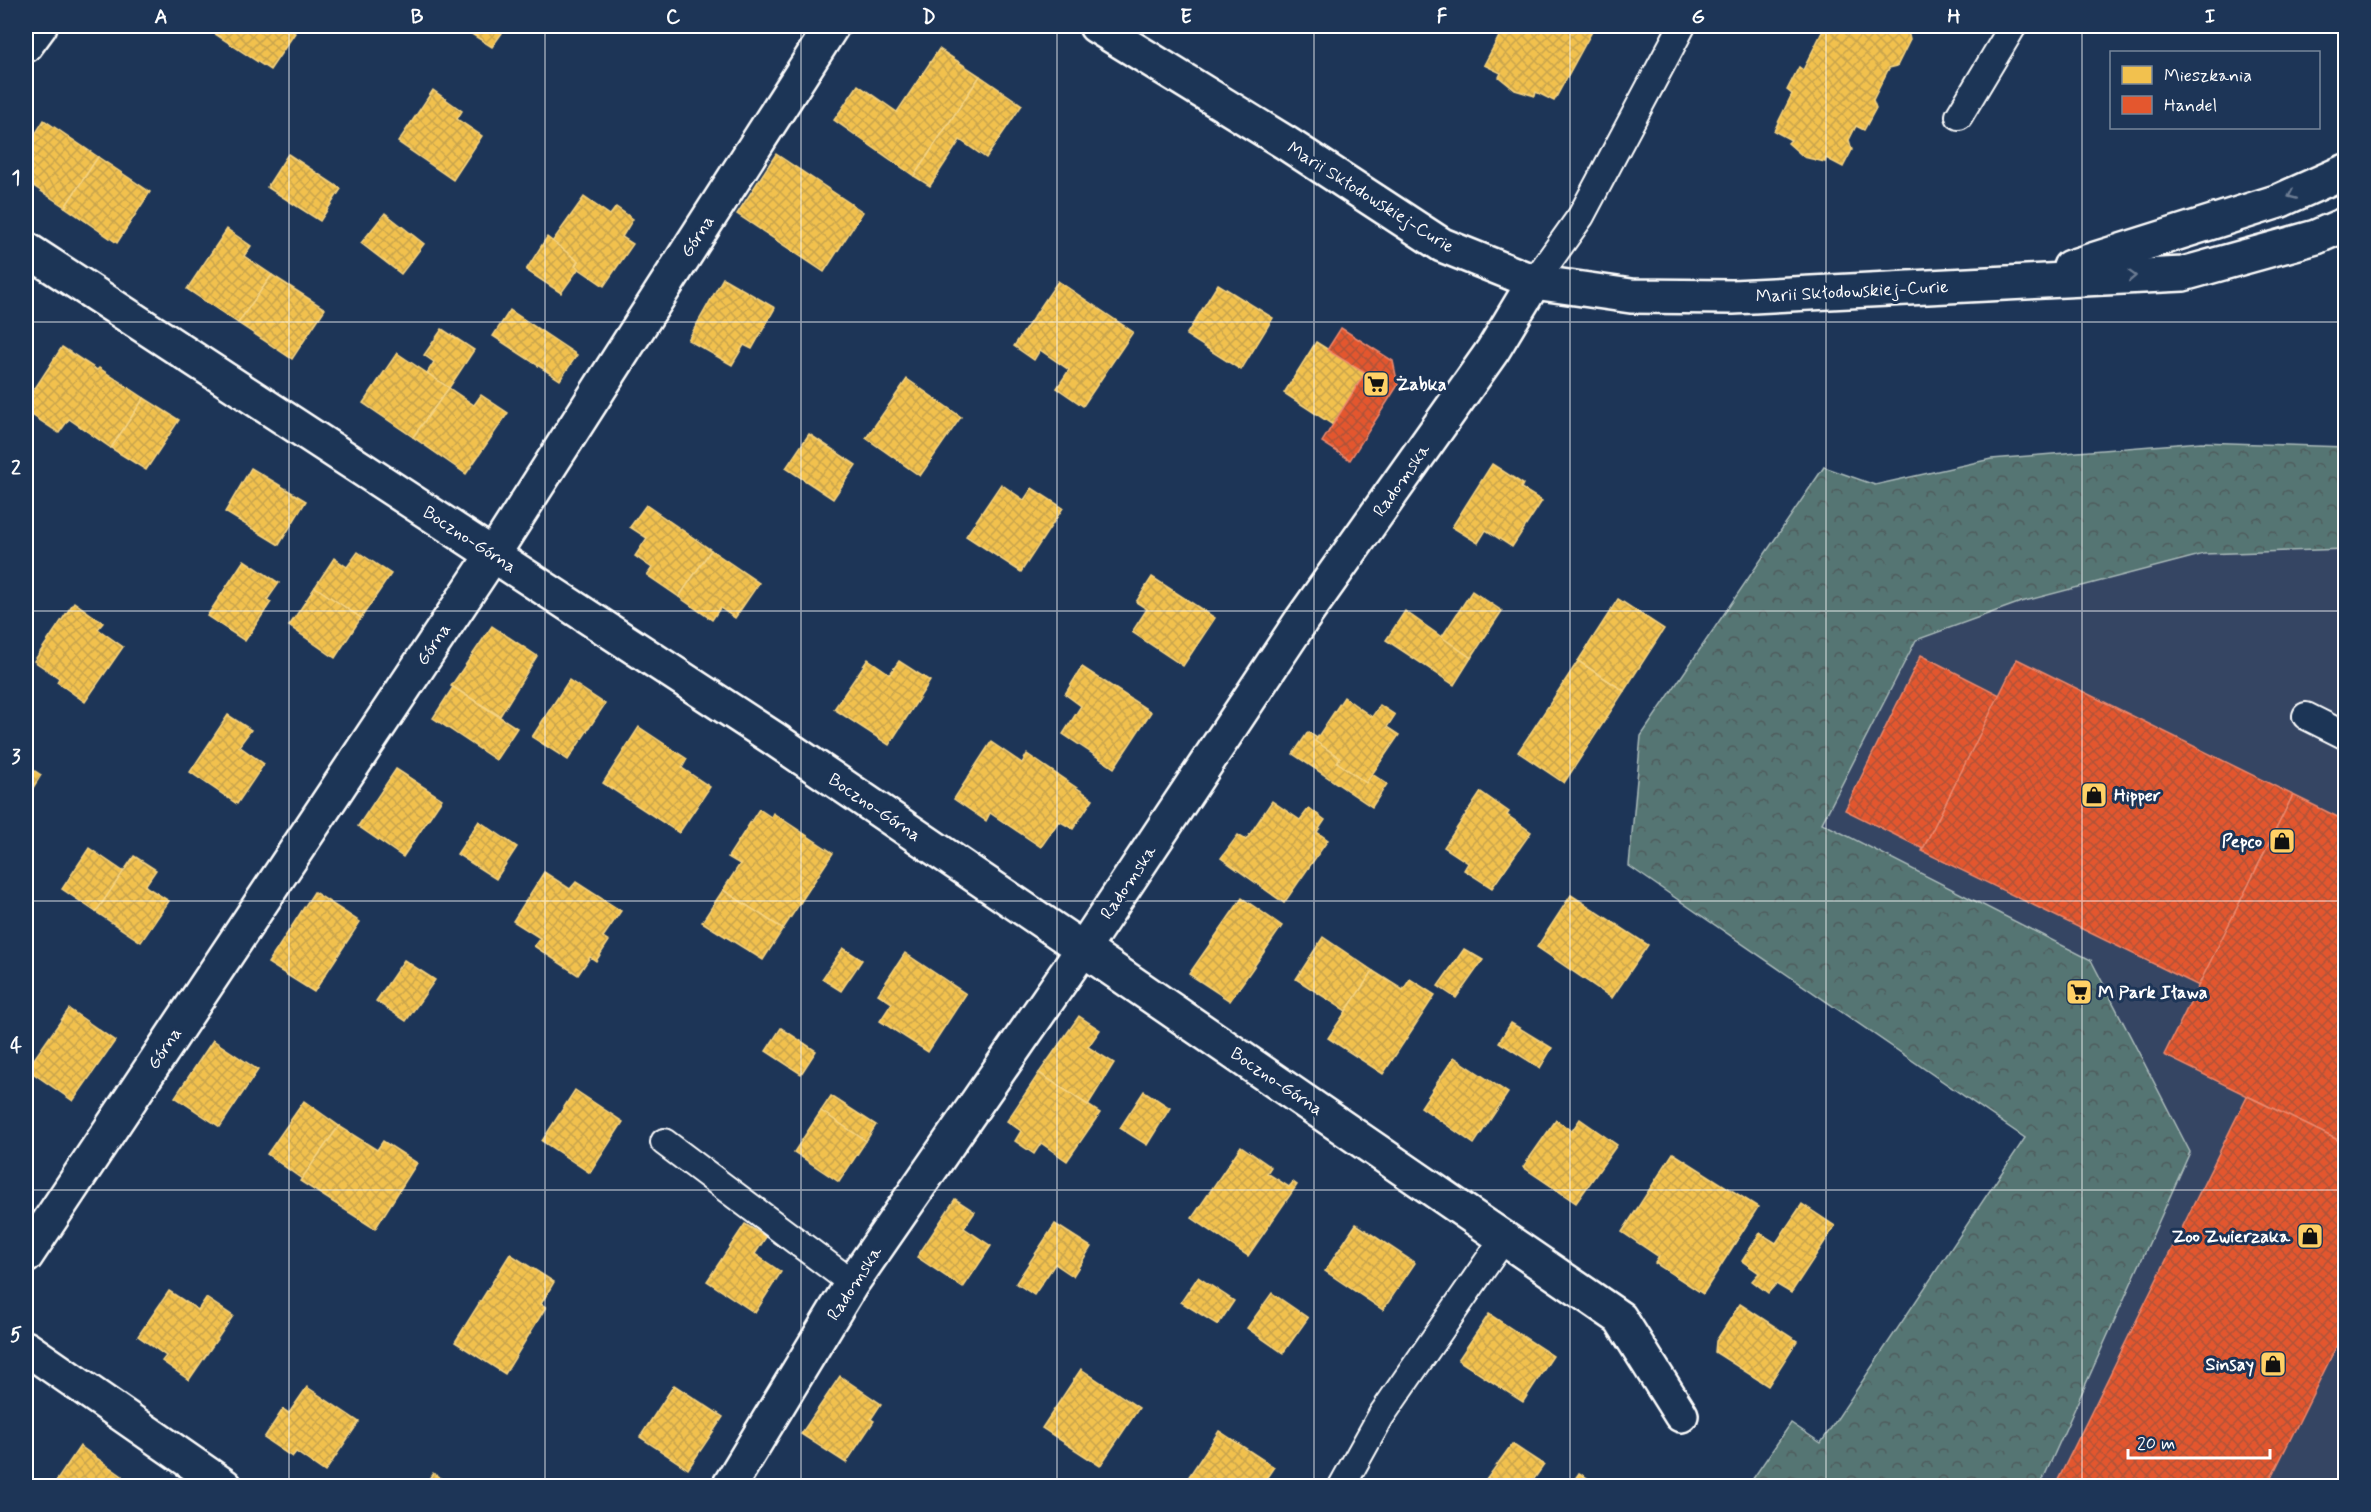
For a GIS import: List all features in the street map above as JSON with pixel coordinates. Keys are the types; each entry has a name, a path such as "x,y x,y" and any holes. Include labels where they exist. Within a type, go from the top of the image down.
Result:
{"street":[{"path":"26,45 40,26"},
{"name":"Górna","path":"26,1256 494,554 832,26"},
{"name":"Marii Skłodowskiej-Curie","path":"1096,26 1286,143 1442,245 1534,282 1631,296 1733,297 2183,274 2316,237 2346,224"},
{"name":"Marii Skłodowskiej-Curie","path":"2032,280 2179,231 2279,201 2346,171"},
{"name":"Boczno-Górna","path":"26,249 773,738 1620,1318 1681,1415"},
{"name":"Radomska","path":"729,1486 852,1283 1083,949 1301,621 1493,350 1534,282"},
{"path":"26,1348 225,1486"}],"lane":[{"path":"1534,282 1581,216 1682,26"},
{"path":"1959,116 2013,26"},
{"path":"2306,716 2346,736"},
{"path":"664,1142 852,1283"},
{"path":"1342,1486 1382,1416 1504,1238"}],"shaded area":[{"name":"M Park Iława","path":"2201,442 2345,447 2345,1486 1748,1486 1791,1423 1821,1443 2025,1138 1629,866 1641,736 1824,467 1875,485 1991,459"}],"green space":[{"path":"2201,442 2345,447 2345,549 2204,554 2021,602 1916,640 1822,823 2091,960 2190,1152 2040,1486 1748,1486 1791,1423 1821,1443 2025,1138 1629,866 1641,736 1824,467 1875,485 1991,459"}],"building: Mieszkania":[{"path":"203,26 283,26 295,33 270,70"},
{"path":"459,26 507,26 492,47"},
{"path":"1500,26 1595,26 1554,101 1536,92 1535,96 1515,90 1499,77 1501,73 1484,65 1504,27"},
{"path":"1825,26 1911,26 1908,31 1910,40 1897,66 1889,68 1873,100 1876,108 1864,130 1856,126 1849,140 1852,150 1843,167 1826,158 1825,162 1804,157 1788,143 1791,140 1774,131 1792,94 1787,90 1799,67 1803,70"},
{"path":"939,49 980,76 914,176 834,120 858,85 897,112"},
{"path":"980,76 1022,105 986,158 960,140 930,186 914,176"},
{"path":"433,90 462,111 457,119 482,136 453,180 398,142"},
{"path":"44,120 98,157 65,207 26,181 26,149"},
{"path":"288,154 341,189 320,221 267,187"},
{"path":"776,154 863,212 824,272 737,214"},
{"path":"98,157 150,192 117,243 65,207"},
{"path":"584,197 610,215 616,207 633,219 622,237 633,244 604,286 575,266 578,261 552,242"},
{"path":"385,213 424,244 401,274 361,243"},
{"path":"227,229 251,246 244,256 272,275 238,323 187,289"},
{"path":"547,237 578,261 575,266 579,268 561,293 526,270"},
{"path":"272,275 325,309 292,359 238,323"},
{"path":"723,278 775,308 752,349 744,345 732,365 688,340"},
{"path":"1058,281 1133,332 1083,406 1057,388 1069,370 1040,350 1034,360 1014,346"},
{"path":"1218,284 1273,318 1241,370 1186,335"},
{"path":"510,310 577,355 560,380 493,336"},
{"path":"442,329 474,350 449,388 427,373 434,362 424,355"},
{"path":"1316,342 1365,373 1333,425 1284,393"},
{"path":"62,347 144,398 111,448 69,419 59,433 26,411 26,402"},
{"path":"397,353 449,388 413,437 363,403"},
{"path":"907,379 961,417 920,476 866,438"},
{"path":"449,388 474,405 481,395 508,413 466,474 413,437"},
{"path":"144,398 179,420 146,470 111,448"},
{"path":"809,434 856,465 833,499 786,468"},
{"path":"1492,464 1523,484 1521,488 1542,501 1512,547 1486,530 1478,543 1452,527"},
{"path":"251,468 306,501 279,545 225,512"},
{"path":"1001,484 1024,500 1032,488 1063,508 1021,572 966,536"},
{"path":"646,505 711,550 679,597 647,575 652,568 635,556 647,538 630,527"},
{"path":"711,550 759,583 735,618 720,608 712,620 679,597"},
{"path":"358,552 391,574 361,618 315,587 334,558 347,567"},
{"path":"244,560 279,583 267,600 271,602 245,641 207,616"},
{"path":"1152,577 1215,618 1183,666 1132,632 1147,609 1136,602"},
{"path":"315,587 361,618 335,658 289,626"},
{"path":"1472,591 1502,611 1471,658 1441,638"},
{"path":"1618,599 1664,629 1624,691 1578,661"},
{"path":"74,602 103,623 98,629 123,647 85,702 57,682 59,678 34,661"},
{"path":"1405,611 1471,658 1454,685 1386,640"},
{"path":"492,626 537,656 500,716 451,686"},
{"path":"868,659 890,674 899,661 930,681 889,745 834,709"},
{"path":"1578,661 1624,691 1564,783 1518,752"},
{"path":"1082,667 1151,712 1114,768 1063,734 1081,706 1065,694"},
{"path":"569,680 605,704 568,760 532,737"},
{"path":"453,687 517,728 496,760 433,718"},
{"path":"1344,697 1372,717 1380,705 1395,715 1387,727 1399,735 1366,783 1337,762 1340,758 1315,741"},
{"path":"228,715 251,730 239,746 264,764 237,804 190,772"},
{"path":"639,727 687,759 682,768 710,787 679,833 603,783"},
{"path":"1308,732 1317,738 1315,741 1340,758 1337,762 1366,783 1372,774 1387,784 1372,807 1293,754"},
{"path":"991,742 1022,763 1027,754 1093,799 1073,829 1059,821 1041,847 990,813 986,821 954,799"},
{"path":"26,765 41,775 26,799"},
{"path":"396,769 442,799 403,857 358,826"},
{"path":"1481,792 1509,812 1507,815 1531,832 1492,888 1464,870 1468,863 1444,847"},
{"path":"1272,801 1300,820 1309,808 1325,820 1317,832 1328,840 1284,903 1221,858 1238,835 1246,840"},
{"path":"759,809 771,817 773,813 833,853 783,929 723,890 740,864 728,857"},
{"path":"479,821 517,847 496,879 457,854"},
{"path":"89,848 124,872 96,912 62,889"},
{"path":"134,856 156,870 145,886 169,901 141,942 96,912"},
{"path":"544,872 570,889 576,882 621,911 603,937 609,941 596,961 590,957 578,975 534,946 540,938 513,921"},
{"path":"723,890 783,929 763,960 702,922"},
{"path":"314,892 360,922 314,992 268,963"},
{"path":"1571,895 1648,945 1612,998 1537,947"},
{"path":"1242,898 1282,926 1230,1001 1189,974"},
{"path":"1323,937 1373,971 1346,1011 1296,979"},
{"path":"843,948 862,960 841,991 822,979"},
{"path":"1464,949 1483,960 1456,998 1438,986"},
{"path":"905,953 966,994 928,1052 880,1021 892,1003 878,994"},
{"path":"404,960 435,980 406,1021 376,1001"},
{"path":"1373,971 1403,990 1410,979 1435,995 1383,1074 1328,1038"},
{"path":"69,1009 115,1041 73,1101 27,1069"},
{"path":"1079,1016 1100,1030 1088,1047 1114,1063 1088,1105 1039,1073"},
{"path":"1511,1023 1552,1048 1540,1068 1499,1042"},
{"path":"781,1028 816,1051 801,1074 766,1051"},
{"path":"213,1040 258,1070 220,1127 175,1097"},
{"path":"1454,1057 1508,1093 1474,1144 1421,1107"},
{"path":"1039,1073 1100,1113 1067,1161 1041,1143 1034,1154 1015,1141 1021,1131 1007,1121"},
{"path":"575,1090 623,1122 590,1173 542,1141"},
{"path":"1144,1091 1170,1108 1147,1145 1120,1128"},
{"path":"831,1096 876,1125 866,1141 821,1111"},
{"path":"304,1101 339,1126 302,1179 267,1154"},
{"path":"821,1111 866,1141 839,1182 794,1152"},
{"path":"1580,1119 1617,1145 1576,1203 1523,1167 1556,1120 1572,1131"},
{"path":"339,1126 377,1150 383,1141 417,1163 375,1229 300,1181"},
{"path":"1241,1146 1271,1167 1267,1173 1289,1187 1293,1182 1297,1185 1248,1256 1192,1218"},
{"path":"1673,1153 1758,1207 1703,1294 1655,1263 1659,1257 1622,1232"},
{"path":"955,1199 975,1212 964,1228 991,1246 963,1288 917,1257"},
{"path":"1802,1204 1835,1226 1791,1293 1776,1284 1768,1293 1752,1281 1759,1273 1742,1261 1760,1233 1776,1243"},
{"path":"745,1224 766,1237 755,1254 781,1272 755,1313 707,1281"},
{"path":"1055,1224 1091,1247 1073,1276 1055,1264 1034,1295 1016,1283"},
{"path":"1356,1224 1415,1263 1383,1310 1325,1271"},
{"path":"510,1254 554,1282 541,1304 546,1307 505,1374 455,1342"},
{"path":"1198,1277 1234,1301 1218,1325 1181,1302"},
{"path":"169,1291 198,1310 206,1298 233,1316 189,1380 162,1361 166,1356 138,1336"},
{"path":"1272,1293 1308,1318 1283,1353 1247,1328"},
{"path":"1740,1304 1797,1341 1768,1386 1715,1352 1716,1341"},
{"path":"1489,1314 1553,1356 1523,1402 1458,1360"},
{"path":"1081,1369 1139,1408 1100,1466 1042,1428"},
{"path":"840,1376 881,1404 871,1419 874,1421 846,1463 801,1434"},
{"path":"674,1385 723,1417 688,1469 640,1437"},
{"path":"307,1387 359,1422 325,1472 296,1452 292,1457 264,1438 283,1409 289,1413"},
{"path":"1219,1431 1274,1467 1261,1486 1189,1486 1184,1484"},
{"path":"1512,1444 1544,1465 1529,1486 1495,1486 1486,1480"},
{"path":"80,1446 122,1476 115,1486 53,1486"},
{"path":"433,1473 452,1486 424,1486"},
{"path":"1579,1473 1600,1486 1570,1486"}],"building: Handel":[{"path":"1341,328 1393,361 1398,385 1350,460 1322,442 1365,373 1327,350"},
{"path":"1921,655 2000,695 1923,849 1845,810"},
{"path":"2017,659 2293,795 2199,986 1922,851"},
{"path":"2293,795 2346,821 2346,1144 2164,1055"},
{"path":"2247,1096 2346,1144 2346,1327 2267,1486 2055,1486"}],"place":[{"name":"Żabka","path":"1376,384"},
{"name":"Hipper","path":"2094,795"},
{"name":"Pepco","path":"2282,841"},
{"name":"M Park Iława","path":"2079,992"},
{"name":"Zoo Zwierzaka","path":"2310,1236"},
{"name":"Sinsay","path":"2273,1364"}]}
